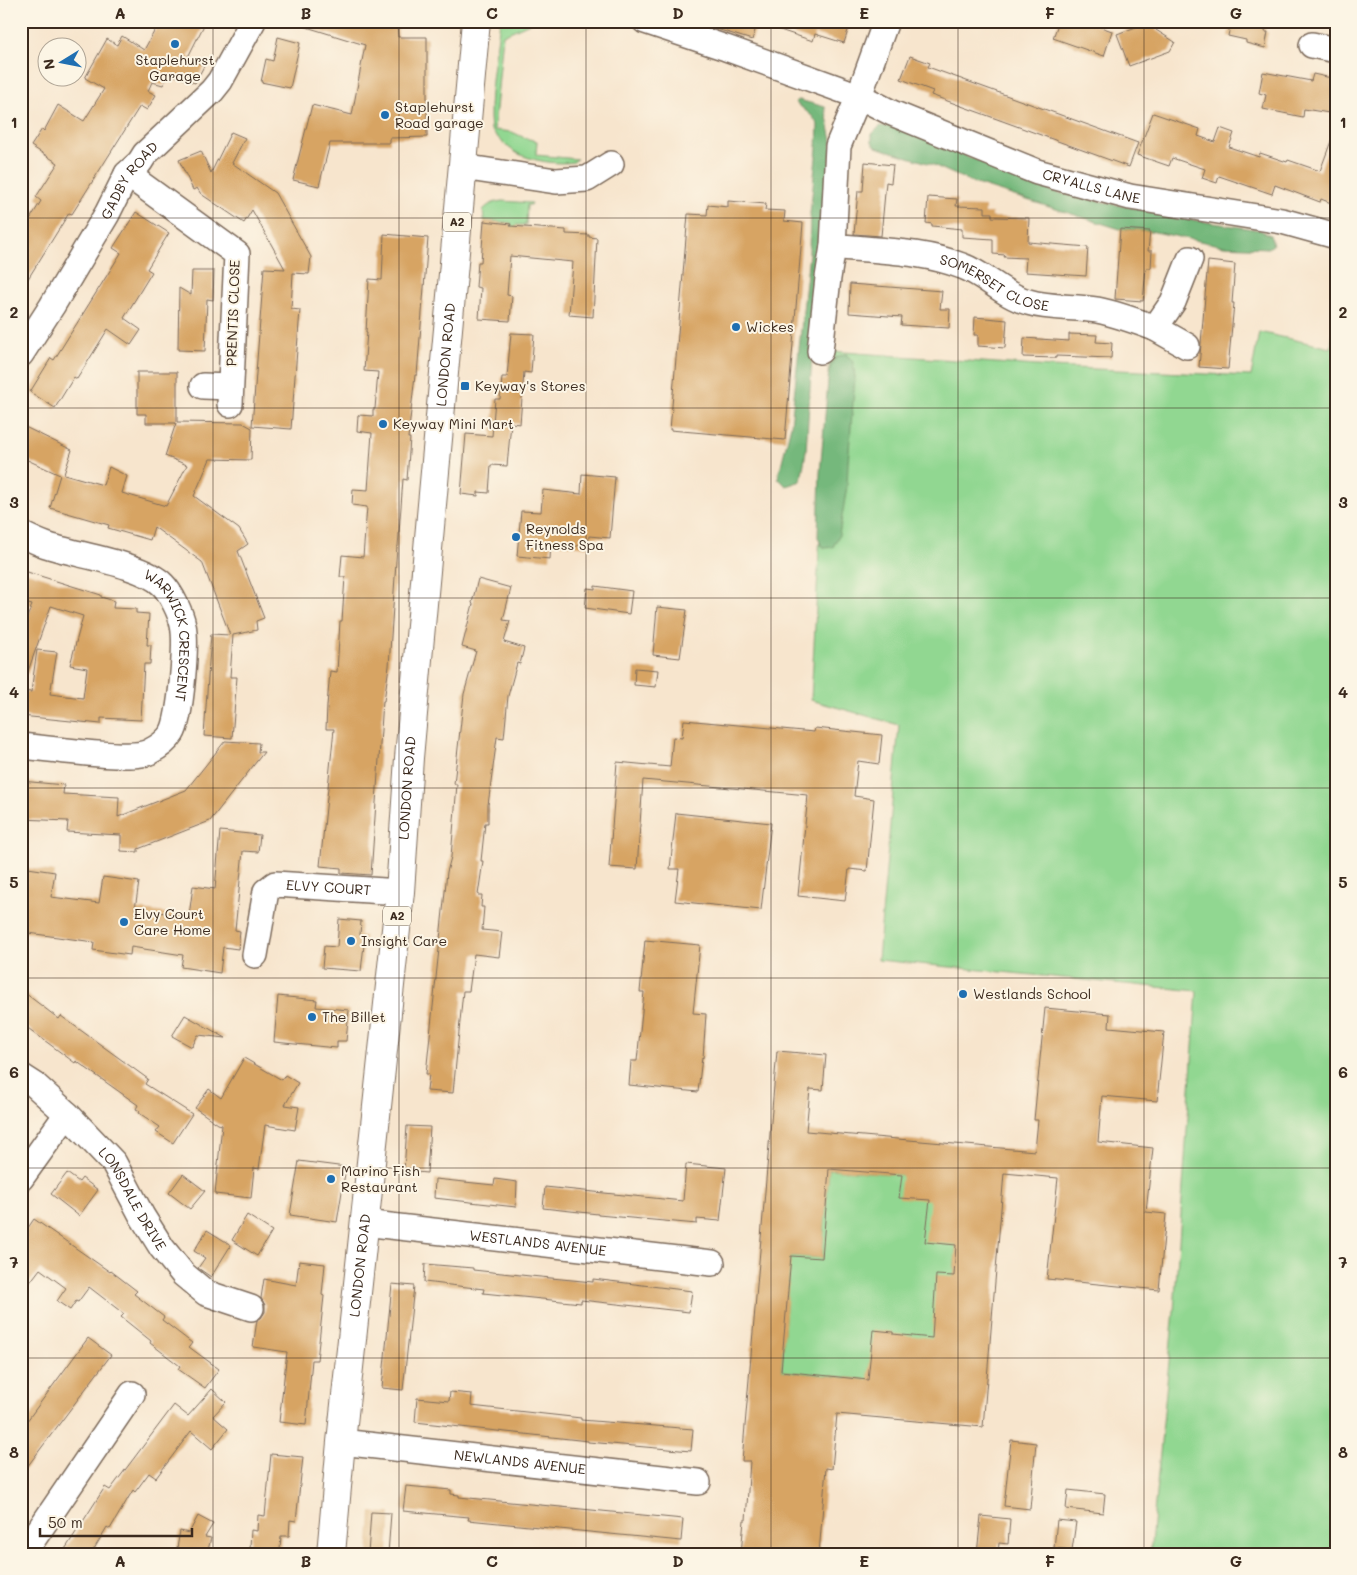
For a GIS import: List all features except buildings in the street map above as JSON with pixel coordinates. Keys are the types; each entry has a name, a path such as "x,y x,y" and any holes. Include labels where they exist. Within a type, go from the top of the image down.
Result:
{"main road":[{"name":"LONDON ROAD","path":"331,1554 341,1442 400,892 409,758 476,21"}],"street":[{"name":"GADBY ROAD","path":"21,354 102,222 127,174 140,162 145,154 212,91 220,81 254,21"},
{"name":"CRYALLS LANE","path":"645,21 852,94 900,116 1037,172 1130,197 1282,221 1336,236"},
{"path":"820,351 828,278 834,246 838,146 852,94 886,21"},
{"path":"462,167 556,181 587,178 611,164"},
{"name":"PRENTIS CLOSE","path":"127,174 238,254 230,395 203,386"},
{"name":"SOMERSET CLOSE","path":"834,246 925,255 964,266 1026,302 1044,306 1095,310 1122,316 1155,328 1187,346"},
{"path":"1155,328 1173,302 1190,259"},
{"name":"WARWICK CRESCENT","path":"21,534 46,545 140,570 163,584 178,610 185,640 178,712 173,732 160,745 147,754 125,756 21,746"},
{"name":"ELVY COURT","path":"255,955 266,890 275,884 400,892"},
{"name":"LONSDALE DRIVE","path":"21,1076 35,1085 67,1114 114,1162 142,1216 162,1248 183,1274 206,1293 251,1308"},
{"path":"21,1178 67,1114"},
{"name":"WESTLANDS AVENUE","path":"364,1223 712,1263"},
{"path":"23,1554 132,1394"},
{"name":"NEWLANDS AVENUE","path":"341,1442 698,1482"}],"green space":[{"path":"500,21 534,21 503,35 494,130 512,132 537,141 536,155 577,159 574,162 544,162 521,155 508,147 491,130 491,91"},
{"path":"799,100 825,107 832,141 812,357 806,451 801,481 786,486 778,478 791,425 809,254 810,214 818,125 812,116 795,102"},
{"path":"880,126 896,127 1054,192 1187,219 1260,230 1270,235 1273,245 1268,248 1224,246 1150,231 1120,229 976,184 931,164 876,147 872,142 872,134"},
{"path":"502,201 532,203 527,205 526,225 516,225 515,228 511,228 511,223 484,220 483,210 487,206"},
{"path":"1336,309 1336,1554 1150,1554 1174,1311 1197,991 878,960 899,725 811,700 830,351 1051,367 1251,376 1259,332 1331,348"},
{"path":"846,354 853,362 855,377 847,486 839,535 833,547 825,548 821,545 818,537 820,473 829,370 836,357"},
{"path":"829,1169 980,1181 958,1225 954,1276 957,1389 781,1371 790,1256 822,1258"}],"place":[{"name":"Staplehurst Garage","path":"175,44"},
{"name":"Staplehurst Road garage","path":"385,115"},
{"name":"Wickes","path":"736,327"},
{"name":"Keyway's Stores","path":"465,386"},
{"name":"Keyway Mini Mart","path":"383,424"},
{"name":"Reynolds Fitness Spa","path":"516,537"},
{"name":"Elvy Court Care Home","path":"124,922"},
{"name":"Insight Care","path":"351,941"},
{"name":"Westlands School","path":"963,994"},
{"name":"The Billet","path":"312,1017"},
{"name":"Marino Fish Restaurant","path":"331,1179"}]}
